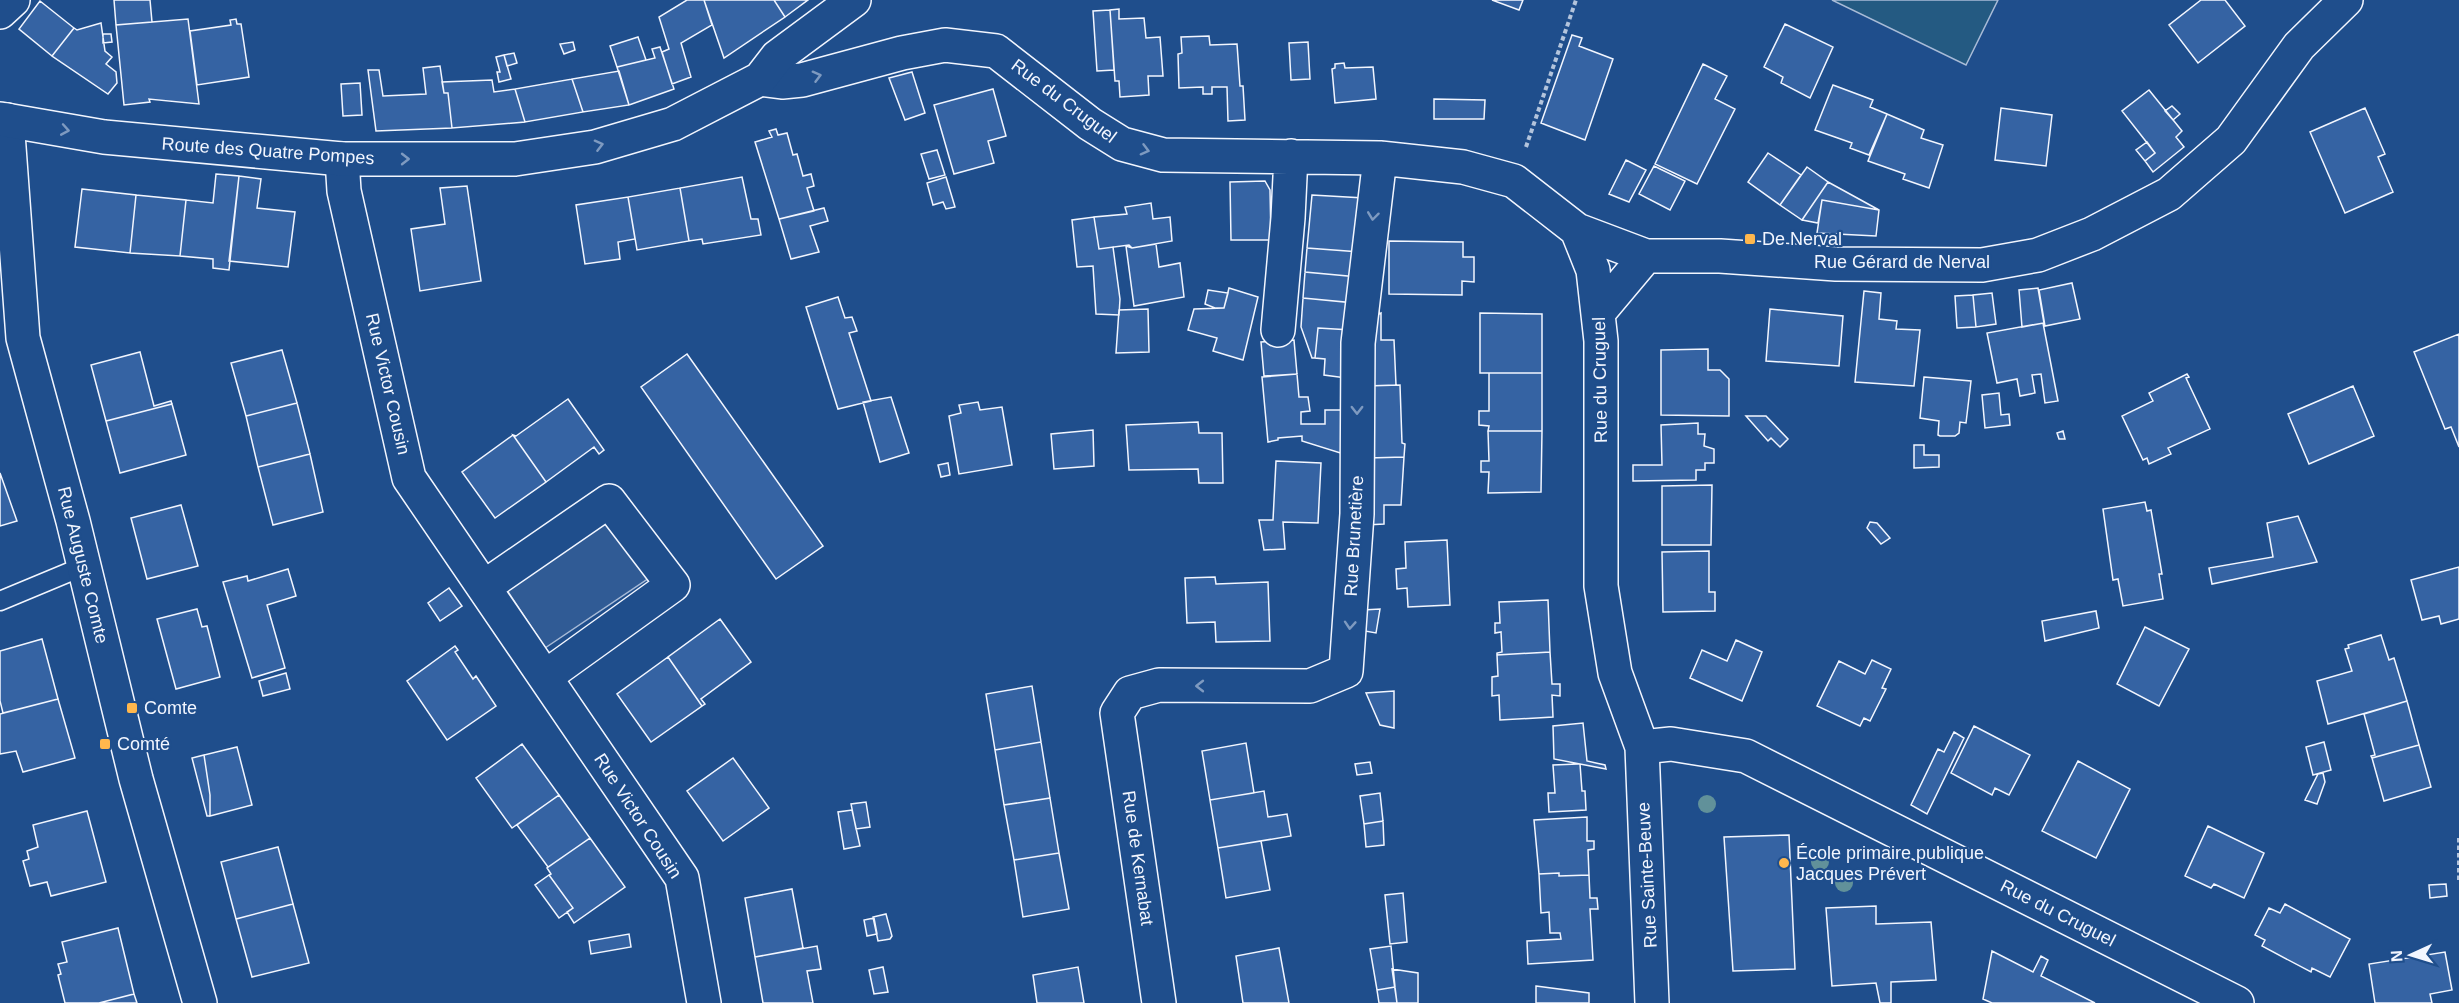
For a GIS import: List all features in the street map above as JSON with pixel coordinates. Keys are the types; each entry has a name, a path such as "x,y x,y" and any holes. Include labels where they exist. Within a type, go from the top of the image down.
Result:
{"street":[{"path":"0,12 13,0"},
{"name":"Route des Quatre Pompes","path":"4,120 104,137 342,159 515,159 595,147 673,124 760,79 777,57 854,0"},
{"name":"Rue Gérard de Nerval","path":"1576,230 1646,256 1720,256 1836,264 1982,265 2038,255 2092,234 2169,194 2231,140 2299,46 2346,0"},
{"name":"Rue du Cruguel","path":"760,79 782,82 802,80 902,53 945,45 996,51 1090,124 1122,144 1163,155 1380,158 1463,167 1515,182 1576,230 1593,270 1601,341 1601,586 1615,673 1642,747 1671,744 1746,756 2237,1003"},
{"name":"Rue Auguste Comte","path":"4,120 23,338 84,566 136,778 200,1003"},
{"path":"1278,330 1291,156"},
{"name":"Rue Brunetière","path":"1117,713 1130,693 1160,686 1310,686 1346,672 1357,514 1358,343 1380,158"},
{"name":"Rue Victor Cousin","path":"342,159 344,191 409,477 682,878 704,1003"},
{"path":"1599,312 1646,256"},
{"path":"484,587 609,501 673,585 545,677"},
{"name":"Rue de Kernabat","path":"1117,713 1159,1003"},
{"name":"Rue Sainte-Beuve","path":"1642,747 1652,1003"}],"lane":[{"path":"0,601 84,566"}],"path":[{"path":"1515,182 1576,0"},
{"path":"2459,838 2459,883"}],"shaded area":[{"path":"1832,0 1998,0 1966,65"},
{"path":"606,523 649,578 545,648 507,590"}],"building":[{"path":"114,0 150,0 152,22 116,25"},
{"path":"687,0 704,0 712,25 681,43 691,77 672,84 662,52 669,49 659,17"},
{"path":"704,0 774,0 785,17 724,58"},
{"path":"774,0 808,0 785,17"},
{"path":"1492,0 1523,0 1519,10"},
{"path":"2201,0 2225,0 2245,26 2198,63 2169,25"},
{"path":"40,1 74,28 52,56 19,29"},
{"path":"1119,9 1119,19 1144,18 1146,38 1160,37 1163,76 1148,76 1149,95 1120,97 1119,81 1115,81 1110,10"},
{"path":"1110,10 1114,70 1097,71 1093,11"},
{"path":"188,19 199,104 149,99 150,102 124,105 116,25"},
{"path":"236,19 237,24 241,24 249,77 197,85 190,31 231,25 230,20"},
{"path":"101,23 105,51 112,57 106,64 116,72 117,83 108,94 52,56 74,28 77,30"},
{"path":"1785,24 1833,47 1810,98 1781,83 1783,77 1764,67"},
{"path":"103,34 111,34 112,42 103,43"},
{"path":"1572,35 1582,38 1579,46 1613,59 1585,140 1541,123"},
{"path":"1209,36 1210,45 1237,44 1245,120 1228,121 1227,87 1212,87 1212,94 1203,94 1203,87 1179,88 1178,54 1182,53 1181,37"},
{"path":"638,37 646,60 617,67 610,46"},
{"path":"573,42 575,50 564,54 560,44"},
{"path":"1308,42 1310,79 1291,80 1289,43"},
{"path":"660,47 674,89 629,105 617,67 655,58 652,49"},
{"path":"514,53 517,63 507,66 504,55"},
{"path":"504,55 511,79 499,82 497,72 500,72 496,57"},
{"path":"1344,63 1345,68 1373,67 1376,99 1335,103 1332,69 1335,68 1335,64"},
{"path":"1703,64 1727,76 1715,99 1735,109 1697,184 1655,164"},
{"path":"440,66 444,93 448,93 452,128 376,131 368,70 379,70 383,96 426,94 423,68"},
{"path":"619,71 629,105 583,112 572,79"},
{"path":"912,72 925,113 905,120 889,78"},
{"path":"572,79 583,112 525,122 515,89"},
{"path":"492,80 494,92 515,89 525,122 452,128 448,93 444,93 442,82"},
{"path":"360,83 362,115 343,116 341,84"},
{"path":"1833,85 1873,100 1870,107 1887,114 1869,155 1850,148 1852,143 1815,130"},
{"path":"993,89 1006,136 988,141 994,163 954,174 934,105"},
{"path":"2149,90 2182,131 2176,137 2184,147 2153,172 2145,161 2155,153 2122,111"},
{"path":"1434,99 1485,100 1484,119 1434,119"},
{"path":"2172,106 2180,114 2173,120 2165,111"},
{"path":"2001,108 2052,115 2046,166 1995,160"},
{"path":"2365,108 2385,154 2378,157 2393,192 2345,213 2310,132"},
{"path":"1887,114 1924,130 1921,138 1943,145 1929,188 1903,179 1905,174 1868,161"},
{"path":"776,129 778,135 787,133 793,155 797,154 803,176 811,174 814,186 807,188 814,211 779,219 755,142 772,137 769,131"},
{"path":"2147,142 2155,153 2145,161 2136,150"},
{"path":"937,150 945,175 929,179 921,154"},
{"path":"1768,153 1801,175 1780,205 1748,182"},
{"path":"1626,160 1646,170 1629,202 1609,194"},
{"path":"1654,166 1685,181 1670,210 1639,194"},
{"path":"1807,167 1828,182 1802,220 1780,205"},
{"path":"216,174 239,176 229,270 213,268 213,259 180,256 186,200 213,203"},
{"path":"239,176 261,179 257,208 295,212 288,267 229,261"},
{"path":"742,177 751,219 758,219 761,235 703,244 702,239 689,241 680,188"},
{"path":"946,177 955,207 946,209 943,202 933,205 927,183"},
{"path":"1265,181 1270,190 1271,240 1231,240 1230,182"},
{"path":"1828,182 1879,210 1822,200 1818,223 1802,220"},
{"path":"467,186 481,281 420,291 411,229 445,224 440,188"},
{"path":"680,188 689,241 637,250 628,197"},
{"path":"82,189 136,195 130,253 75,247"},
{"path":"136,195 186,200 180,256 130,253"},
{"path":"1312,195 1364,198 1360,252 1307,248"},
{"path":"628,197 635,239 618,242 620,259 585,264 576,205"},
{"path":"1822,200 1879,210 1876,236 1817,233"},
{"path":"1151,203 1153,219 1170,217 1172,241 1132,248 1129,245 1099,249 1094,217 1127,214 1125,207"},
{"path":"824,208 828,221 810,226 819,252 791,259 779,219"},
{"path":"1094,217 1099,249 1113,247 1120,299 1119,315 1096,314 1093,266 1077,267 1072,220"},
{"path":"1389,241 1463,242 1463,257 1474,257 1474,282 1462,281 1462,295 1389,294"},
{"path":"1156,244 1159,267 1180,263 1184,297 1134,306 1126,246 1132,248"},
{"path":"1307,248 1360,252 1358,277 1305,272"},
{"path":"1305,272 1358,277 1356,303 1303,298"},
{"path":"2072,283 2080,319 2045,326 2039,290"},
{"path":"1229,288 1258,297 1243,360 1213,351 1217,338 1188,330 1194,309 1224,308"},
{"path":"2038,288 2044,323 2022,327 2019,290"},
{"path":"1208,290 1228,293 1224,308 1215,308 1205,304"},
{"path":"1864,291 1881,293 1879,319 1897,321 1896,329 1920,330 1914,386 1855,382"},
{"path":"1992,293 1996,324 1976,327 1973,295"},
{"path":"1973,295 1976,327 1957,328 1955,296"},
{"path":"838,297 845,318 852,317 857,331 849,333 871,401 838,409 806,307"},
{"path":"1303,298 1354,303 1351,330 1318,328 1315,358 1312,358 1301,327"},
{"path":"1148,309 1149,352 1116,353 1119,310"},
{"path":"1369,309 1379,309 1379,314 1381,313 1381,340 1394,340 1396,385 1366,386"},
{"path":"1770,309 1843,316 1839,366 1766,361"},
{"path":"1480,313 1542,314 1542,373 1480,373"},
{"path":"2043,323 2058,401 2045,403 2041,374 2032,375 2035,393 2020,396 2017,379 1997,383 1987,333"},
{"path":"1318,328 1351,330 1346,378 1324,375 1325,359 1315,358"},
{"path":"2459,334 2459,447 2451,427 2445,429 2414,352"},
{"path":"1294,340 1297,374 1264,376 1261,342"},
{"path":"1708,349 1708,370 1720,370 1729,379 1729,416 1661,415 1661,350"},
{"path":"282,350 297,403 246,416 231,363"},
{"path":"140,352 154,406 171,401 172,404 106,421 91,365"},
{"path":"687,354 823,546 776,579 641,387"},
{"path":"1489,373 1542,373 1542,431 1488,431 1489,426 1479,425 1479,411 1489,411"},
{"path":"1297,374 1299,397 1308,397 1310,411 1301,412 1301,424 1325,424 1325,410 1349,410 1350,456 1302,441 1302,436 1278,438 1278,440 1268,442 1262,377"},
{"path":"2187,374 2189,377 2186,378 2210,429 2168,448 2171,454 2149,464 2147,458 2143,460 2122,416 2153,401 2149,393"},
{"path":"1924,377 1971,381 1966,423 1960,422 1959,433 1955,436 1938,435 1939,421 1920,418"},
{"path":"1400,385 1404,457 1368,458 1366,386"},
{"path":"2353,386 2374,436 2309,464 2288,414"},
{"path":"1999,393 2001,415 2009,414 2010,425 1985,428 1982,395"},
{"path":"891,397 909,453 880,462 863,402"},
{"path":"568,399 604,450 599,454 594,447 546,482 513,435 516,436"},
{"path":"978,402 980,410 1002,407 1012,465 959,474 949,416 961,413 959,405"},
{"path":"297,403 310,454 258,467 246,416"},
{"path":"172,404 186,455 120,473 106,421"},
{"path":"1746,416 1766,416 1788,439 1780,447 1771,438 1768,441"},
{"path":"1198,422 1199,433 1222,433 1223,483 1199,483 1198,469 1129,470 1126,425"},
{"path":"1698,423 1698,434 1705,434 1704,446 1714,449 1714,463 1705,463 1705,470 1696,470 1696,480 1633,481 1633,465 1662,465 1661,425"},
{"path":"1093,430 1094,466 1054,469 1051,434"},
{"path":"1488,431 1542,431 1541,492 1488,493 1489,472 1481,472 1481,461 1489,461"},
{"path":"2063,431 2065,439 2059,439 2057,433"},
{"path":"513,435 546,482 495,518 462,472"},
{"path":"1914,445 1924,445 1924,455 1939,455 1939,467 1914,468"},
{"path":"310,454 323,512 273,525 258,467"},
{"path":"1404,457 1401,505 1384,505 1384,524 1366,525 1368,458"},
{"path":"1276,461 1321,463 1318,523 1283,522 1285,549 1264,550 1259,520 1273,520"},
{"path":"948,463 950,475 941,477 938,465"},
{"path":"0,473 17,521 0,526"},
{"path":"1712,485 1711,545 1662,545 1662,486"},
{"path":"2145,502 2147,511 2151,510 2162,574 2159,574 2163,599 2123,606 2118,579 2113,580 2103,509"},
{"path":"181,505 198,566 147,579 131,518"},
{"path":"2298,516 2317,562 2212,584 2209,568 2273,557 2267,523"},
{"path":"1870,522 1877,523 1890,538 1881,544 1867,528"},
{"path":"1447,540 1450,605 1408,607 1407,588 1397,589 1396,569 1406,568 1405,542"},
{"path":"1709,551 1709,592 1715,592 1715,611 1663,612 1662,552"},
{"path":"2459,567 2459,619 2441,624 2439,616 2422,620 2411,580"},
{"path":"288,569 296,596 267,605 285,668 252,678 223,582 247,576 248,581"},
{"path":"1215,577 1216,584 1268,582 1270,641 1216,642 1215,622 1187,623 1185,578"},
{"path":"449,588 462,606 440,621 428,603"},
{"path":"1548,600 1550,652 1497,655 1502,652 1501,632 1495,633 1495,623 1500,623 1499,602"},
{"path":"197,609 202,627 207,626 220,677 176,689 157,619"},
{"path":"1380,609 1376,633 1359,630 1363,610"},
{"path":"2096,611 2099,628 2045,641 2042,621"},
{"path":"720,619 751,662 701,699 705,704 702,706 668,657"},
{"path":"2145,627 2189,649 2159,706 2117,684"},
{"path":"2381,635 2389,660 2394,658 2407,701 2328,724 2317,681 2352,671 2345,649 2349,648 2348,645"},
{"path":"42,639 58,699 3,713 0,701 0,651"},
{"path":"1736,640 1762,652 1742,701 1690,678 1702,650 1727,661"},
{"path":"455,646 458,650 455,652 473,679 476,676 496,706 447,740 407,681"},
{"path":"1550,652 1552,684 1560,684 1560,696 1552,695 1553,717 1500,720 1499,695 1492,696 1492,677 1498,676 1497,655"},
{"path":"668,657 702,706 651,742 617,694"},
{"path":"1872,660 1891,669 1882,688 1886,689 1870,721 1864,718 1860,726 1817,706 1839,661 1865,674"},
{"path":"286,673 290,689 263,696 259,681"},
{"path":"1032,686 1041,742 995,750 986,694"},
{"path":"1394,691 1394,728 1380,725 1366,693"},
{"path":"58,699 75,758 23,772 16,751 0,754 0,714"},
{"path":"2407,701 2419,745 2372,758 2371,756 2375,755 2364,714"},
{"path":"1583,723 1587,761 1605,765 1606,769 1554,759 1553,726"},
{"path":"1974,726 2030,755 2009,795 1995,788 1992,795 1951,773"},
{"path":"1954,732 1964,738 1927,814 1911,805 1938,749 1944,752"},
{"path":"1041,742 1050,798 1004,805 995,750"},
{"path":"2324,742 2331,770 2313,775 2306,747"},
{"path":"1246,743 1254,793 1210,800 1202,751"},
{"path":"522,744 559,795 512,828 476,778"},
{"path":"2419,745 2431,787 2384,801 2372,758"},
{"path":"237,747 252,805 210,816 210,795 204,755"},
{"path":"204,755 210,795 210,816 207,816 192,758"},
{"path":"733,758 769,808 723,841 687,791"},
{"path":"2078,761 2130,789 2096,858 2042,831"},
{"path":"1370,762 1372,773 1357,775 1355,764"},
{"path":"1580,764 1586,810 1549,812 1548,793 1555,793 1553,765"},
{"path":"2323,773 2325,782 2317,804 2305,800 2318,774"},
{"path":"1264,791 1268,817 1287,814 1291,836 1218,848 1210,800"},
{"path":"1380,793 1383,821 1364,824 1360,796"},
{"path":"559,795 590,838 548,867 517,825"},
{"path":"1050,798 1059,853 1014,860 1004,805"},
{"path":"866,802 870,827 856,829 851,804"},
{"path":"852,810 860,846 844,849 838,812"},
{"path":"87,811 106,882 51,896 47,882 30,886 23,861 29,859 27,851 38,847 33,825"},
{"path":"1587,817 1587,841 1594,841 1594,849 1588,850 1589,875 1539,874 1534,820"},
{"path":"1383,821 1384,845 1366,847 1364,824"},
{"path":"2208,826 2264,853 2244,898 2214,884 2211,888 2185,876"},
{"path":"1789,835 1795,969 1733,971 1724,837"},
{"path":"590,838 625,887 574,923 567,912 573,908 549,875 551,874 547,868"},
{"path":"1261,841 1270,890 1226,898 1218,848"},
{"path":"278,847 293,904 236,919 221,862"},
{"path":"1059,853 1069,909 1023,917 1014,860"},
{"path":"1559,873 1559,876 1589,875 1590,898 1597,898 1598,909 1590,909 1593,960 1528,964 1527,941 1561,939 1560,933 1550,933 1549,912 1541,913 1539,874"},
{"path":"549,875 573,908 559,918 535,885"},
{"path":"2446,884 2447,896 2430,898 2429,885"},
{"path":"792,889 803,948 755,957 745,898"},
{"path":"1403,893 1407,942 1390,944 1385,895"},
{"path":"293,904 309,963 252,977 236,919"},
{"path":"2285,904 2350,939 2330,977 2312,968 2311,972 2262,946 2265,940 2255,935 2269,908 2280,913"},
{"path":"1876,906 1876,924 1931,922 1936,980 1891,982 1891,1003 1880,1003 1876,983 1832,986 1826,908"},
{"path":"886,914 892,936 890,939 878,941 873,917"},
{"path":"874,918 877,934 867,936 864,920"},
{"path":"118,928 134,994 99,1003 65,1003 58,975 61,974 58,964 67,962 62,942"},
{"path":"629,934 631,947 591,954 589,941"},
{"path":"817,946 821,969 807,971 813,1003 763,1003 755,957"},
{"path":"1391,946 1395,987 1377,990 1370,949"},
{"path":"1279,948 1289,1003 1243,1003 1236,956"},
{"path":"1992,951 2033,972 2041,956 2048,960 2041,976 2095,1003 1992,1003 1983,999"},
{"path":"2445,952 2452,990 2430,994 2432,1003 2375,1003 2369,964"},
{"path":"883,967 888,992 874,994 869,970"},
{"path":"1078,967 1084,1003 1037,1003 1033,975"},
{"path":"1392,969 1418,973 1418,1003 1397,1003"},
{"path":"1536,986 1589,993 1589,1003 1536,1003"},
{"path":"1395,987 1397,1003 1379,1003 1377,990"},
{"path":"134,994 137,1003 99,1003"}],"place":[{"name":"De Nerval","path":"1750,239"},
{"name":"Comte","path":"132,708"},
{"name":"Comté","path":"105,744"},
{"name":"École primaire publique Jacques Prévert","path":"1784,863"}]}
